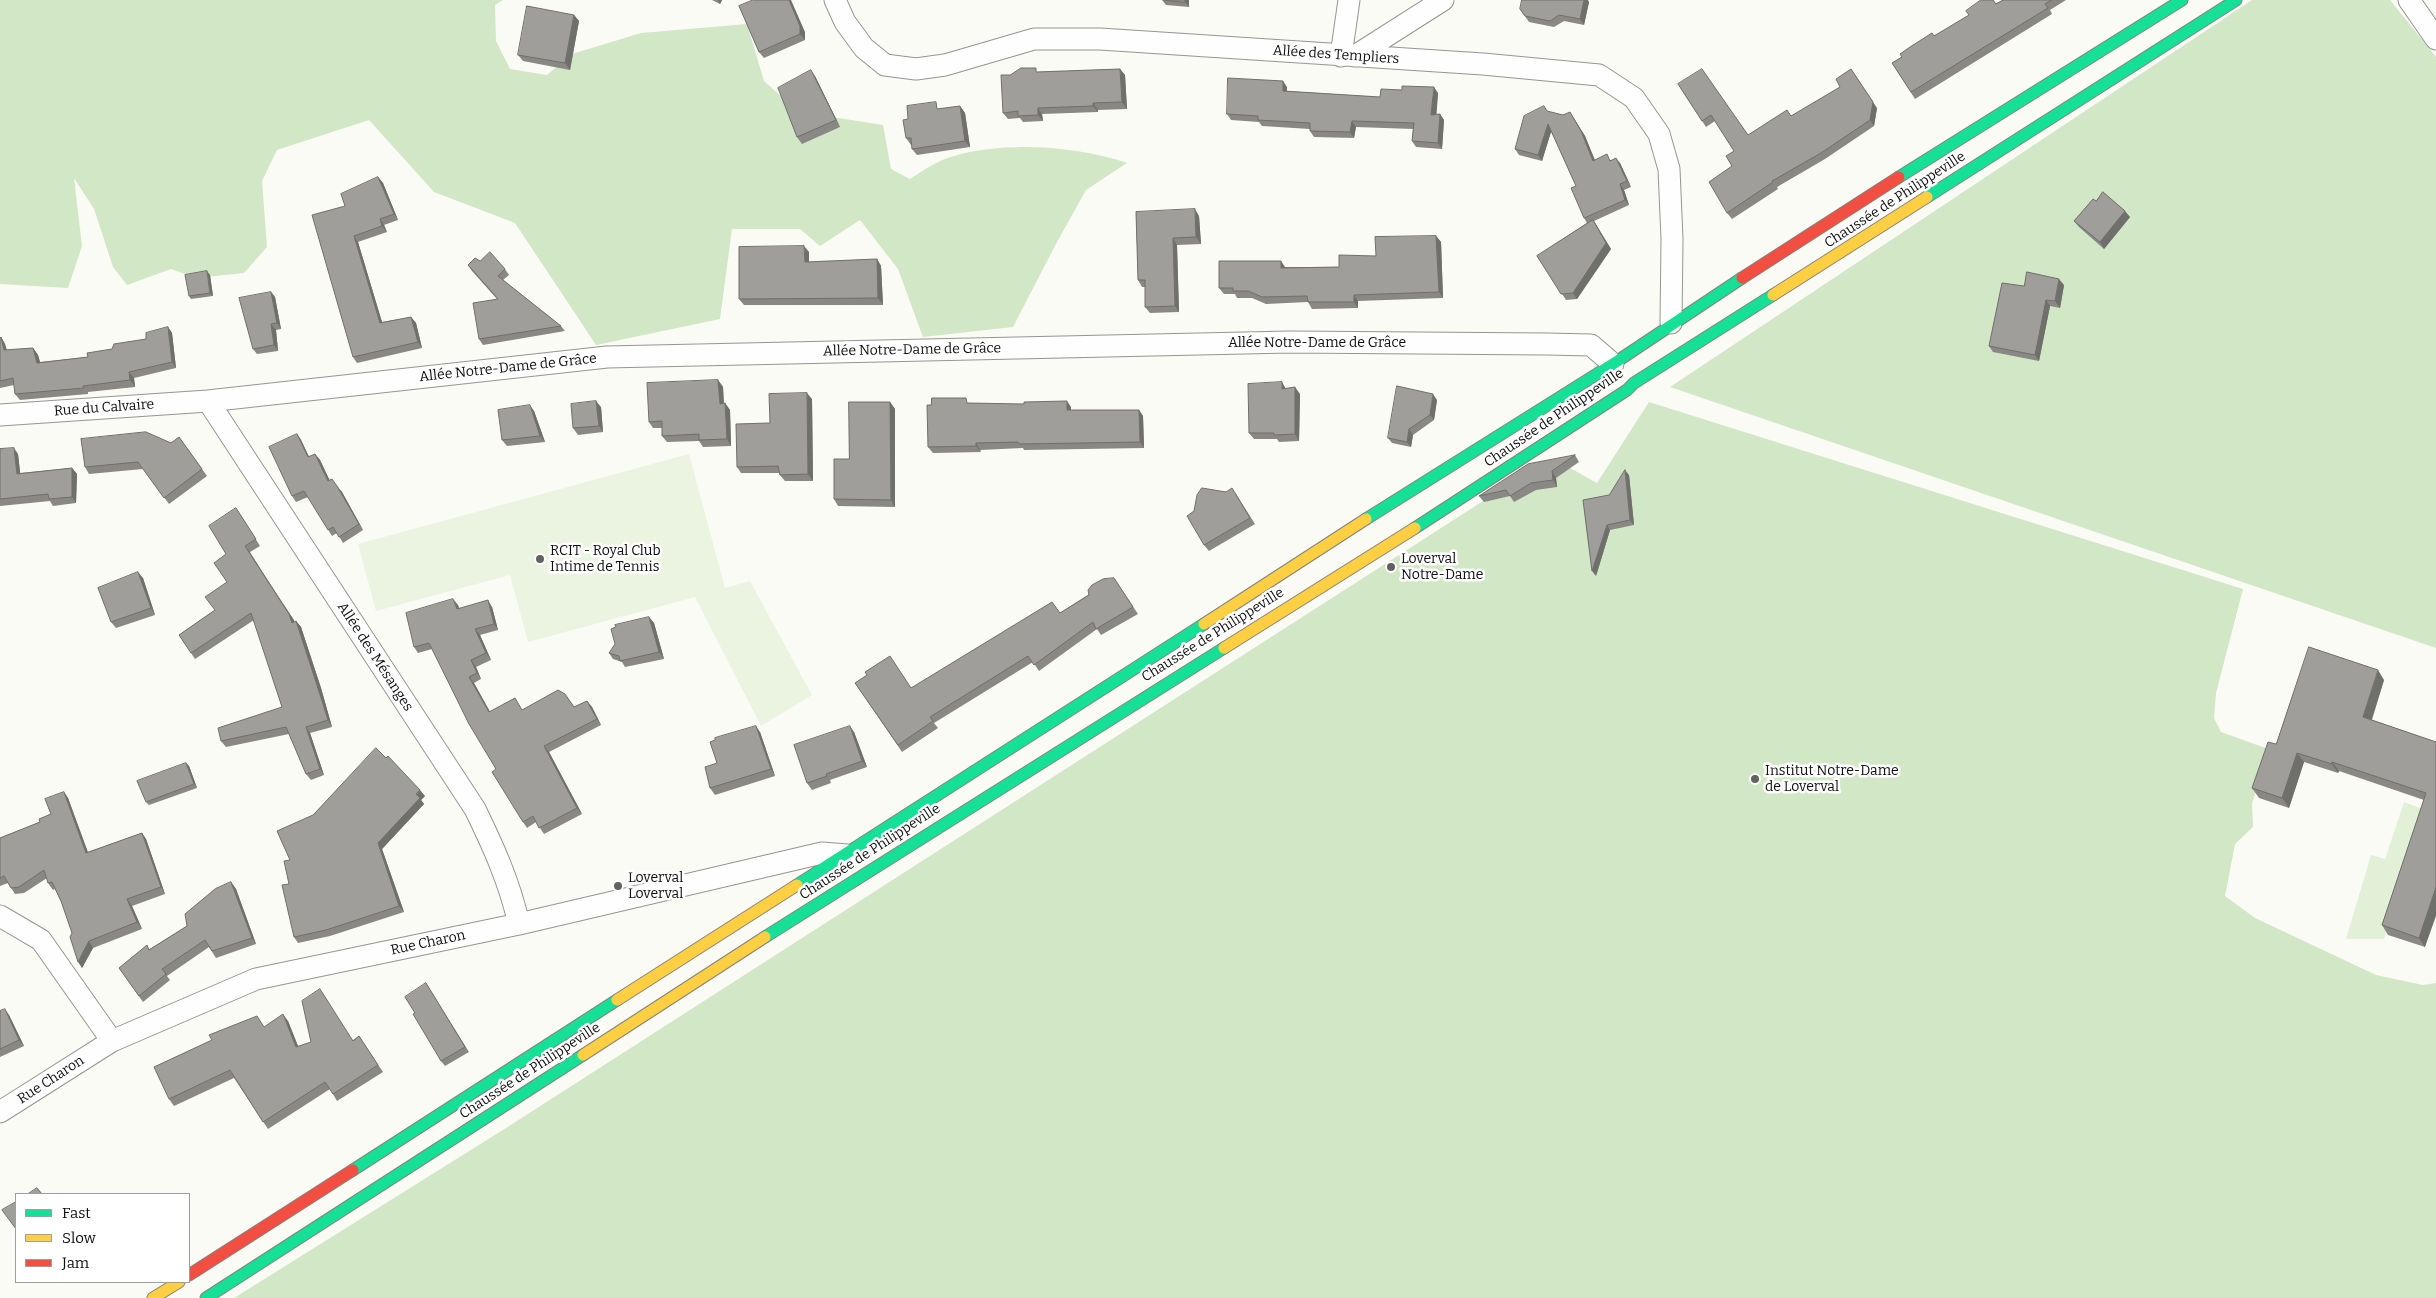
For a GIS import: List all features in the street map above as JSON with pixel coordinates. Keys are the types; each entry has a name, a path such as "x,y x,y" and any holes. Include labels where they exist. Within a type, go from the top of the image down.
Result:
{"main road":[{"name":"Chaussée de Philippeville","path":"190,1274 1502,432 1613,364 1671,323 1807,234 2182,0"},
{"name":"Chaussée de Philippeville","path":"206,1298 883,861 1424,522 1627,390 1634,383 2236,0"},
{"path":"1671,323 1688,350"},
{"path":"1613,364 1627,390"},
{"path":"153,1298 177,1283"}],"street":[{"name":"Allée des Templiers","path":"835,0 845,22 864,48 885,65 916,69 945,65 1034,39 1100,39 1483,64 1599,75 1634,98 1659,134 1669,169 1672,240 1671,323"},
{"path":"1348,56 1349,0"},
{"path":"1348,56 1443,0"},
{"path":"2409,0 2436,39"},
{"name":"Allée Notre-Dame de Grâce","path":"208,401 607,357 1290,342 1591,345 1613,364"},
{"name":"Rue du Calvaire","path":"0,415 208,401"},
{"name":"Allée des Mésanges","path":"208,401 475,809 501,861 511,889 519,924"},
{"name":"Rue Charon","path":"0,1112 112,1041 256,980 519,924 822,853 883,861"},
{"path":"0,916 41,940 112,1041"}],"green space":[{"path":"0,0 503,0 495,5 496,41 510,69 547,75 572,54 641,33 747,24 764,81 791,105 832,117 883,125 891,169 910,179 942,160 974,151 995,148 1041,147 1064,149 1108,157 1127,163 1086,190 1013,327 923,337 898,269 860,220 820,246 800,229 732,229 720,319 596,345 515,223 434,192 369,120 277,150 262,181 267,247 244,273 196,278 171,269 127,285 113,267 94,209 74,178 82,246 68,288 0,284"},
{"path":"2252,0 2390,0 2436,57 2436,648 1670,387"},
{"name":"Institut Notre-Dame de Loverval","path":"1649,402 2243,589 2216,693 2214,718 2221,732 2271,750 2252,803 2253,827 2235,844 2225,896 2255,918 2376,975 2423,985 2436,983 2436,1298 234,1298 506,1128 1533,469 1563,464 1597,483"},
{"name":"RCIT - Royal Club Intime de Tennis","path":"689,454 725,588 750,581 812,695 761,726 695,597 528,642 510,575 376,611 358,544"},
{"path":"2404,802 2428,811 2384,939 2346,939 2371,855 2385,859"}],"building":[{"path":"753,0 789,0 800,26 800,34 759,52 739,6"},
{"path":"1164,0 1185,0 1185,2"},
{"path":"1522,0 1584,0 1580,19 1559,15 1550,21 1525,16 1520,9"},
{"path":"1981,0 1993,0 1996,4 2003,0 2052,0 2045,4 2048,8 1911,92 1892,63 1902,57 1900,54 1932,33 1934,36 1969,15 1966,11"},
{"path":"527,6 574,15 565,63 518,55"},
{"path":"1021,68 1036,68 1036,72 1120,69 1122,102 1093,103 1093,106 1038,108 1038,115 1018,116 1018,111 1003,113 1001,75 1010,75"},
{"path":"1702,69 1748,135 1787,110 1791,116 1840,87 1836,79 1851,69 1873,102 1870,120 1821,153 1772,181 1727,213 1709,182 1732,166 1726,156 1734,151 1711,115 1702,121 1678,84"},
{"path":"811,70 836,120 797,137 778,88"},
{"path":"1228,78 1283,81 1283,91 1380,97 1381,89 1402,90 1402,86 1434,87 1431,115 1440,114 1438,143 1412,141 1414,123 1352,121 1350,132 1310,131 1310,123 1258,120 1258,116 1227,114"},
{"path":"936,102 937,109 960,106 965,141 912,149 911,138 906,138 903,120 908,119 907,106"},
{"path":"1544,106 1547,111 1563,115 1570,112 1581,131 1593,161 1607,154 1610,161 1616,158 1627,181 1620,184 1625,200 1584,218 1571,188 1576,186 1548,124 1538,155 1515,149 1524,116"},
{"path":"378,177 394,214 380,219 382,226 354,236 380,323 411,317 418,342 353,357 312,215 345,206 341,194"},
{"path":"2103,192 2125,211 2100,242 2074,221 2093,199 2096,201"},
{"path":"1195,209 1196,237 1173,238 1175,306 1145,307 1145,280 1138,280 1136,212"},
{"path":"1593,220 1606,243 1573,293 1561,294 1537,256"},
{"path":"1436,236 1439,292 1354,295 1354,302 1308,302 1307,296 1262,297 1248,291 1233,291 1233,288 1219,288 1219,261 1281,261 1281,268 1339,267 1339,255 1376,256 1375,237"},
{"path":"804,246 805,262 877,259 878,298 739,299 739,247"},
{"path":"490,252 505,269 498,276 561,326 479,339 473,303 498,299 468,265 475,258 480,261"},
{"path":"207,271 210,293 189,296 185,275"},
{"path":"2027,272 2059,279 2055,301 2046,300 2035,355 1989,346 2002,283 2024,286"},
{"path":"271,292 277,323 271,324 274,345 253,349 239,298"},
{"path":"168,327 172,362 129,372 130,380 83,386 84,388 15,394 13,378 0,381 1,337 4,350 33,348 37,363 88,357 87,353 112,349 114,344 146,339 146,333"},
{"path":"718,380 720,404 725,403 727,439 699,440 699,434 662,436 662,421 649,422 647,383"},
{"path":"1282,382 1282,389 1295,387 1295,434 1249,433 1248,384"},
{"path":"1397,386 1433,394 1430,415 1409,429 1407,442 1388,438"},
{"path":"807,393 808,474 780,475 778,466 737,467 736,424 770,423 769,394"},
{"path":"932,398 966,398 967,403 1024,404 1024,402 1067,401 1067,410 1139,410 1140,442 1020,444 1018,442 976,443 976,446 928,447 927,405 931,405"},
{"path":"596,401 599,426 573,428 571,404"},
{"path":"849,402 890,402 891,500 834,499 834,459 849,459"},
{"path":"530,405 540,436 502,440 498,410"},
{"path":"146,432 171,443 179,437 202,469 164,498 138,462 85,467 81,439"},
{"path":"297,434 308,457 315,454 328,481 332,479 359,524 339,537 333,527 328,530 304,491 292,496 269,447"},
{"path":"14,448 17,474 72,468 72,497 49,499 48,494 0,499 0,449"},
{"path":"1575,455 1552,471 1553,480 1531,483 1510,496 1506,490 1479,496 1528,464"},
{"path":"1625,470 1630,520 1607,525 1592,571 1583,500 1609,495"},
{"path":"1202,488 1226,492 1232,488 1250,518 1204,545 1187,516 1194,511 1197,495"},
{"path":"236,508 256,539 245,546 289,614 292,623 296,621 328,720 306,727 320,769 306,774 286,727 221,741 218,728 282,707 251,613 191,653 179,635 215,610 205,597 227,582 214,563 226,554 209,526"},
{"path":"138,572 151,608 111,622 98,588"},
{"path":"1114,578 1133,607 1096,629 1093,622 1034,665 1028,656 930,717 933,721 898,745 855,683 867,675 865,672 890,656 911,688 1052,602 1060,613 1089,595 1088,590 1092,585 1103,579"},
{"path":"453,599 457,609 488,600 494,624 475,629 486,653 471,660 477,673 469,677 489,712 515,698 522,710 558,690 565,694 574,707 587,701 597,719 544,746 577,808 539,828 533,816 523,822 492,772 496,769 469,724 429,643 414,647 406,613"},
{"path":"649,617 659,652 620,661 619,656 609,653 615,644 611,629 616,627 615,625"},
{"path":"2309,647 2378,670 2363,717 2436,742 2436,887 2419,938 2382,925 2426,793 2332,762 2332,764 2297,753 2282,798 2252,788 2268,742 2276,744"},
{"path":"756,726 771,769 710,788 705,767 717,763 710,742 715,740 715,738"},
{"path":"850,726 862,761 807,783 794,745"},
{"path":"376,748 386,758 388,756 420,790 416,794 420,798 378,843 399,906 326,930 294,937 282,885 289,884 284,861 290,860 277,831 313,815"},
{"path":"186,763 194,784 146,802 137,781"},
{"path":"64,792 86,853 142,833 161,887 127,899 137,922 89,941 78,962 70,937 72,933 61,901 52,882 48,883 44,870 19,887 11,888 4,876 0,878 0,838 40,822 39,819 51,814 45,799"},
{"path":"231,882 252,938 212,951 205,940 162,969 166,974 139,996 119,968 147,945 149,950 187,926 185,914 215,889"},
{"path":"426,983 465,1047 441,1061 405,997"},
{"path":"320,989 353,1041 359,1036 378,1065 333,1094 325,1082 263,1122 230,1070 169,1099 154,1067 212,1040 209,1035 257,1016 264,1027 283,1014 296,1047 311,1042 302,1001"},
{"path":"5,1009 19,1040 0,1049 0,1011"},
{"path":"37,1188 41,1193 30,1193"},
{"path":"15,1203 15,1228 2,1210"}],"traffic: fast":[{"path":"1899,177 2182,0"},
{"path":"1927,197 2236,0"},
{"path":"1366,519 1613,364 1742,278"},
{"path":"1415,528 1627,390 1634,383 1773,295"},
{"path":"797,885 1204,624"},
{"path":"765,937 1224,648"},
{"path":"353,1170 617,1000"},
{"path":"206,1298 583,1055"}],"traffic: slow":[{"path":"1773,295 1927,197"},
{"path":"1204,624 1366,519"},
{"path":"1224,648 1415,528"},
{"path":"617,1000 797,885"},
{"path":"583,1055 765,937"},
{"path":"153,1298 177,1283"}],"traffic: jam":[{"path":"1742,278 1899,177"},
{"path":"190,1274 353,1170"}],"place":[{"name":"RCIT - Royal Club Intime de Tennis","path":"540,559"},
{"name":"Loverval Notre-Dame","path":"1391,567"},
{"name":"Institut Notre-Dame de Loverval","path":"1755,779"},
{"name":"Loverval Loverval","path":"618,886"}]}
